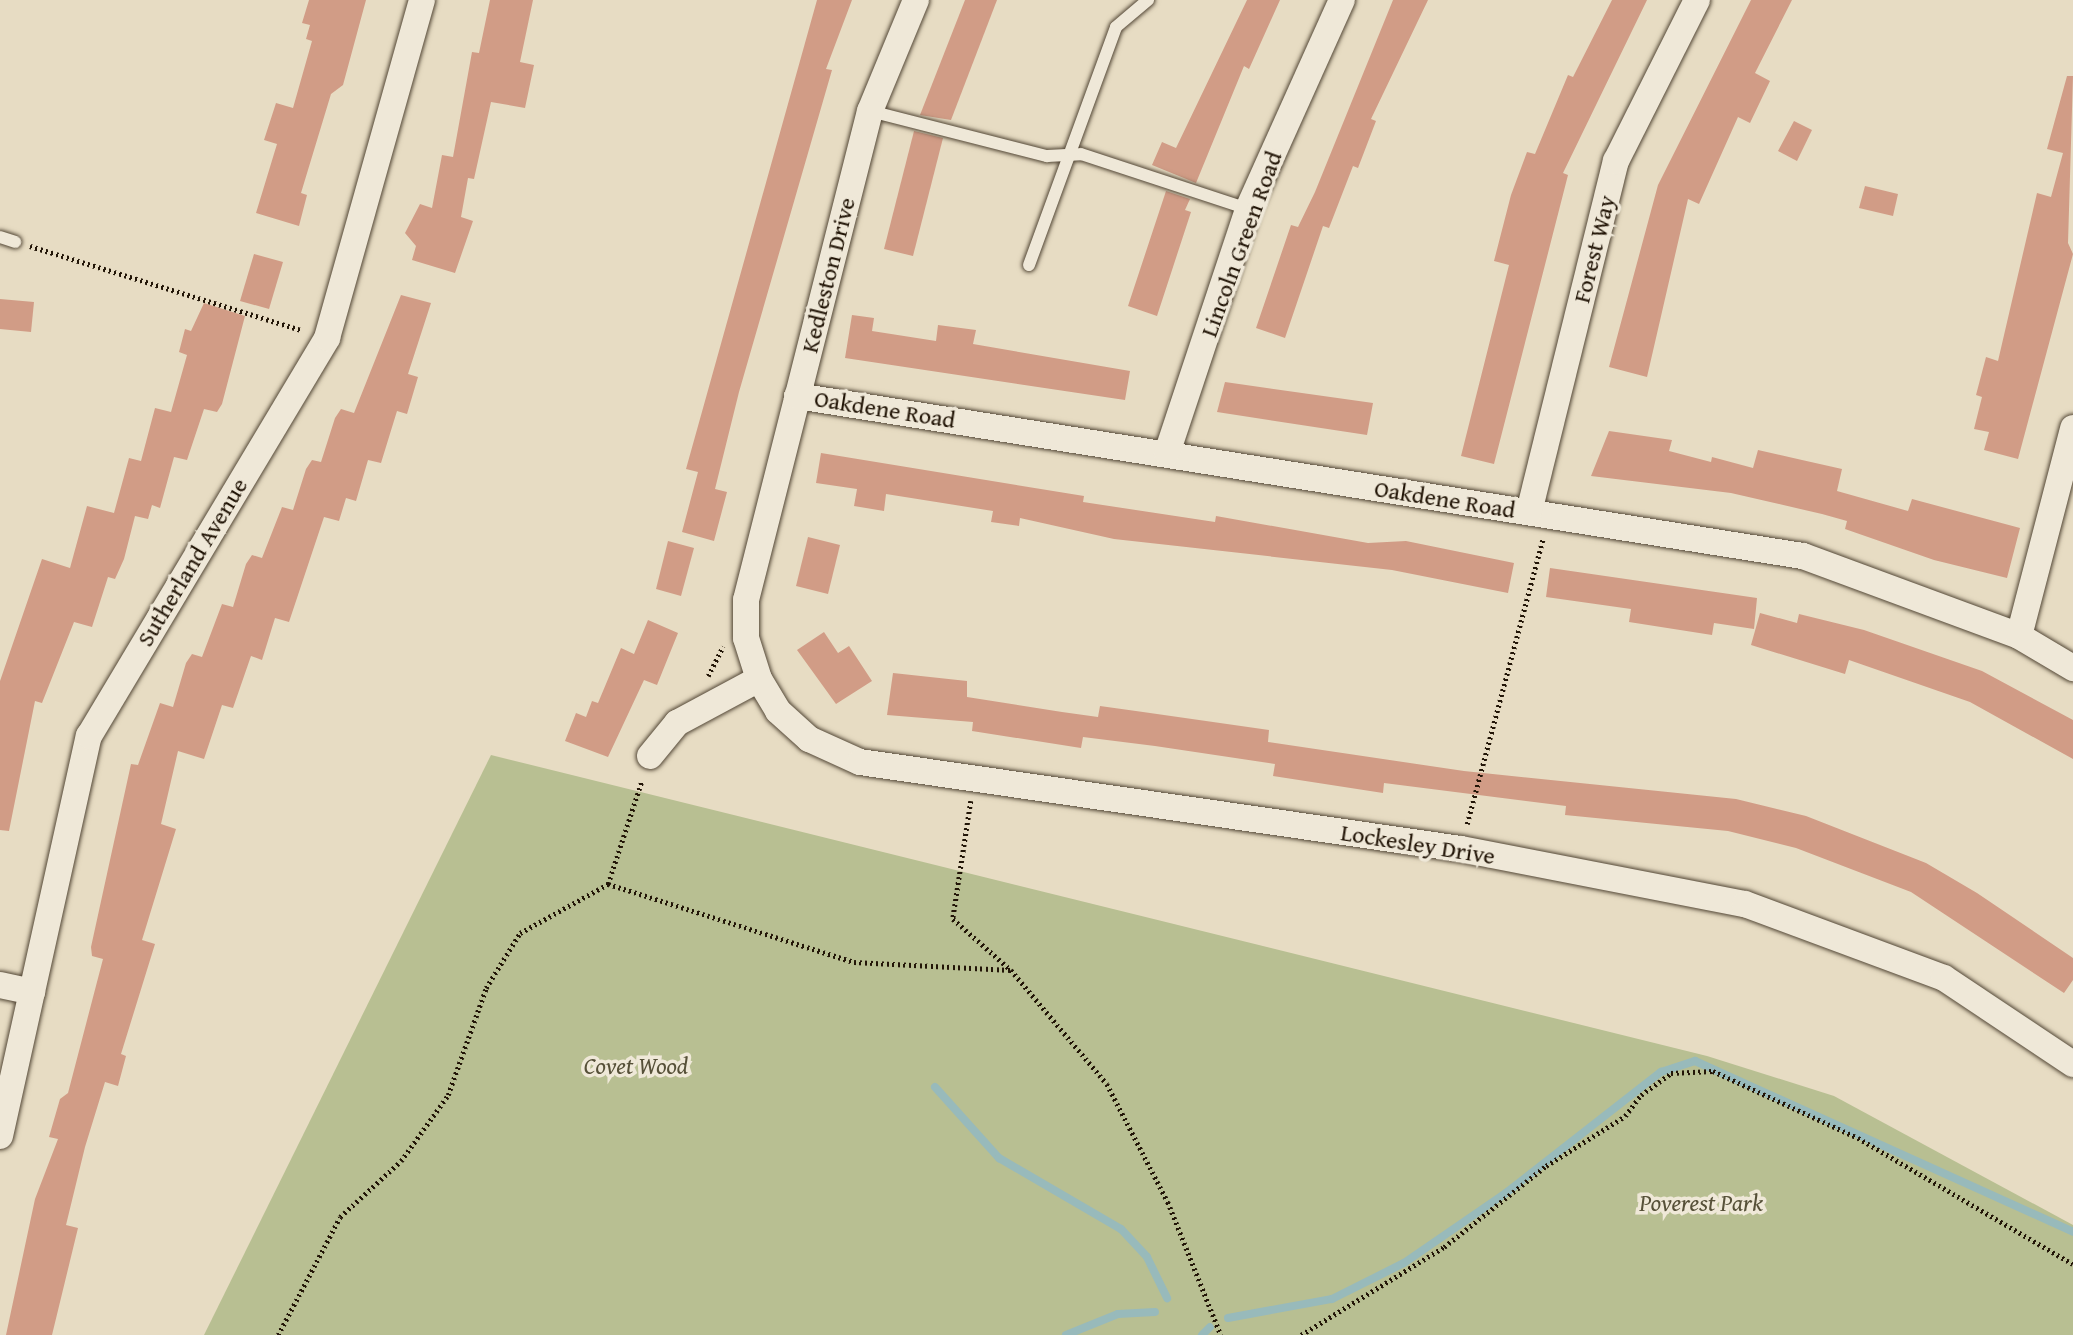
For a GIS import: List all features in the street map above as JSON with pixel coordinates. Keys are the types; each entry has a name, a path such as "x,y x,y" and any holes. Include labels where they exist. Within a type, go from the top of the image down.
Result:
{"street":[{"name":"Sutherland Avenue","path":"0,1136 89,736 327,338 422,0"},
{"name":"Kedleston Drive","path":"758,679 746,638 746,600 870,111 916,0"},
{"name":"Lincoln Green Road","path":"1167,453 1248,209 1342,0"},
{"name":"Forest Way","path":"1539,514 1616,161 1697,0"},
{"name":"Oakdene Road","path":"797,396 1803,556 2019,636 2073,668"},
{"path":"2019,636 2073,428"},
{"path":"650,756 677,723 758,679"},
{"name":"Lockesley Drive","path":"758,679 778,711 809,739 860,762 1461,849 1745,904 1944,978 2073,1064"},
{"path":"0,985 32,992"}],"lane":[{"path":"1029,265 1065,155 1116,27 1147,0"},
{"path":"870,111 1065,155 1081,154 1248,209"},
{"path":"0,237 15,242"}],"path":[{"path":"15,242 327,338"},
{"path":"1461,849 1539,514"},
{"path":"278,1335 341,1217 401,1161 448,1095 486,988 520,933 608,884 650,756"},
{"path":"974,779 953,919 1011,970 1107,1084 1168,1202 1222,1335"},
{"path":"608,884 854,962 1011,970"},
{"path":"1301,1335 1444,1247 1546,1166 1625,1116 1641,1095 1671,1073 1713,1071 1858,1138 2073,1264"}],"green space":[{"name":"Covet Wood","path":"491,755 1707,1056 1834,1096 2073,1225 2073,1335 204,1335"}],"building":[{"path":"309,0 366,0 343,85 331,94 301,193 307,195 299,226 256,213 277,144 264,140 276,103 293,108 312,41 306,39 310,25 302,23"},
{"path":"490,0 533,0 520,62 534,65 525,108 491,102 474,179 468,178 461,217 473,221 455,273 412,260 416,246 405,233 420,204 432,208 442,155 453,157 472,52 479,53"},
{"path":"817,0 852,0 826,69 832,70 739,392 715,489 727,492 714,541 682,532 698,472 686,469"},
{"path":"965,0 997,0 951,120 920,115"},
{"path":"1247,0 1280,0 1249,69 1244,66 1196,183 1152,165 1162,142 1176,148"},
{"path":"1393,0 1428,0 1371,119 1376,121 1358,168 1353,166 1329,228 1323,226 1285,338 1256,328 1291,225 1298,227 1315,192"},
{"path":"1612,0 1647,0 1563,173 1568,175 1494,464 1461,456 1509,265 1494,261 1511,195 1527,152 1535,154 1568,75 1573,77"},
{"path":"1751,0 1792,0 1755,73 1770,81 1750,123 1738,117 1699,204 1688,199 1647,377 1609,367 1658,185"},
{"path":"2067,76 2073,76 2068,243 2073,254 2018,459 1984,450 1989,432 1974,429 1982,397 1976,395 1986,357 1998,361 2037,193 2051,197 2063,153 2047,149"},
{"path":"1794,121 1812,130 1797,161 1778,151"},
{"path":"914,131 943,138 913,256 884,249"},
{"path":"1865,186 1898,194 1893,216 1859,208"},
{"path":"1166,191 1190,199 1185,210 1191,212 1157,316 1128,306"},
{"path":"254,254 283,262 269,309 240,301"},
{"path":"401,295 431,303 408,374 418,377 407,414 397,411 381,463 368,460 356,501 346,498 339,521 324,517 289,622 275,618 262,660 251,656 233,708 222,705 204,759 178,751 161,824 176,829 142,940 155,944 121,1054 126,1056 118,1086 105,1082 85,1147 66,1225 78,1228 52,1335 6,1335 35,1199 58,1139 49,1137 60,1099 68,1093 103,959 92,956 91,947 131,764 138,765 160,703 173,707 186,663 192,654 202,657 222,604 233,607 246,564 252,555 262,558 282,507 293,510 306,469 312,460 321,462 335,418 341,409 354,413"},
{"path":"0,299 34,302 31,332 0,329"},
{"path":"204,303 245,316 222,404 217,412 204,409 187,460 174,457 160,508 152,505 148,519 135,516 124,559 115,579 108,577 92,627 74,622 42,703 35,701 9,831 0,830 0,681 42,559 70,568 87,506 114,513 129,458 141,461 155,408 171,412 187,355 179,352 185,329 191,331"},
{"path":"852,315 874,318 872,331 936,341 938,325 976,330 973,344 1130,371 1125,400 845,358"},
{"path":"1225,382 1373,403 1367,435 1217,412"},
{"path":"1609,431 1672,440 1669,451 1711,462 1712,457 1753,468 1758,450 1842,469 1837,491 1908,511 1912,499 2020,528 2007,578 1934,560 1845,529 1847,521 1822,514 1731,493 1591,476"},
{"path":"821,453 1084,496 1083,502 1215,522 1216,516 1368,543 1406,541 1514,563 1508,593 1392,570 1114,539 1020,518 1019,526 991,522 993,511 886,494 884,511 854,506 857,489 816,483"},
{"path":"808,537 840,545 828,594 796,586"},
{"path":"668,541 694,548 681,596 656,589"},
{"path":"1550,568 1757,598 1754,629 1714,623 1712,635 1629,622 1631,609 1546,597"},
{"path":"1760,613 1797,623 1799,614 1864,630 1982,671 2073,720 2073,759 1970,702 1849,660 1845,674 1751,645"},
{"path":"648,620 678,633 657,685 644,680 608,757 565,741 576,713 586,717 592,701 598,703 621,648 634,654"},
{"path":"824,632 838,653 849,646 872,681 836,704 797,650"},
{"path":"893,673 967,681 967,697 1062,712 1098,717 1100,706 1143,712 1269,730 1268,742 1464,771 1736,799 1806,816 1926,863 1977,893 2073,958 2073,980 2064,993 1911,892 1796,848 1728,831 1565,815 1566,806 1384,783 1383,793 1273,776 1275,764 1083,737 1081,748 972,731 973,722 887,715"}],"waterway":[{"path":"1228,1318 1332,1299 1404,1263 1506,1193 1661,1072 1695,1061 2073,1232"},
{"path":"935,1087 999,1158 1121,1229 1147,1257 1167,1298"},
{"path":"1066,1335 1118,1314 1155,1312"},
{"path":"1202,1335 1210,1327"}],"park label":[{"name":"Poverest Park","path":"1701,1203"}]}
